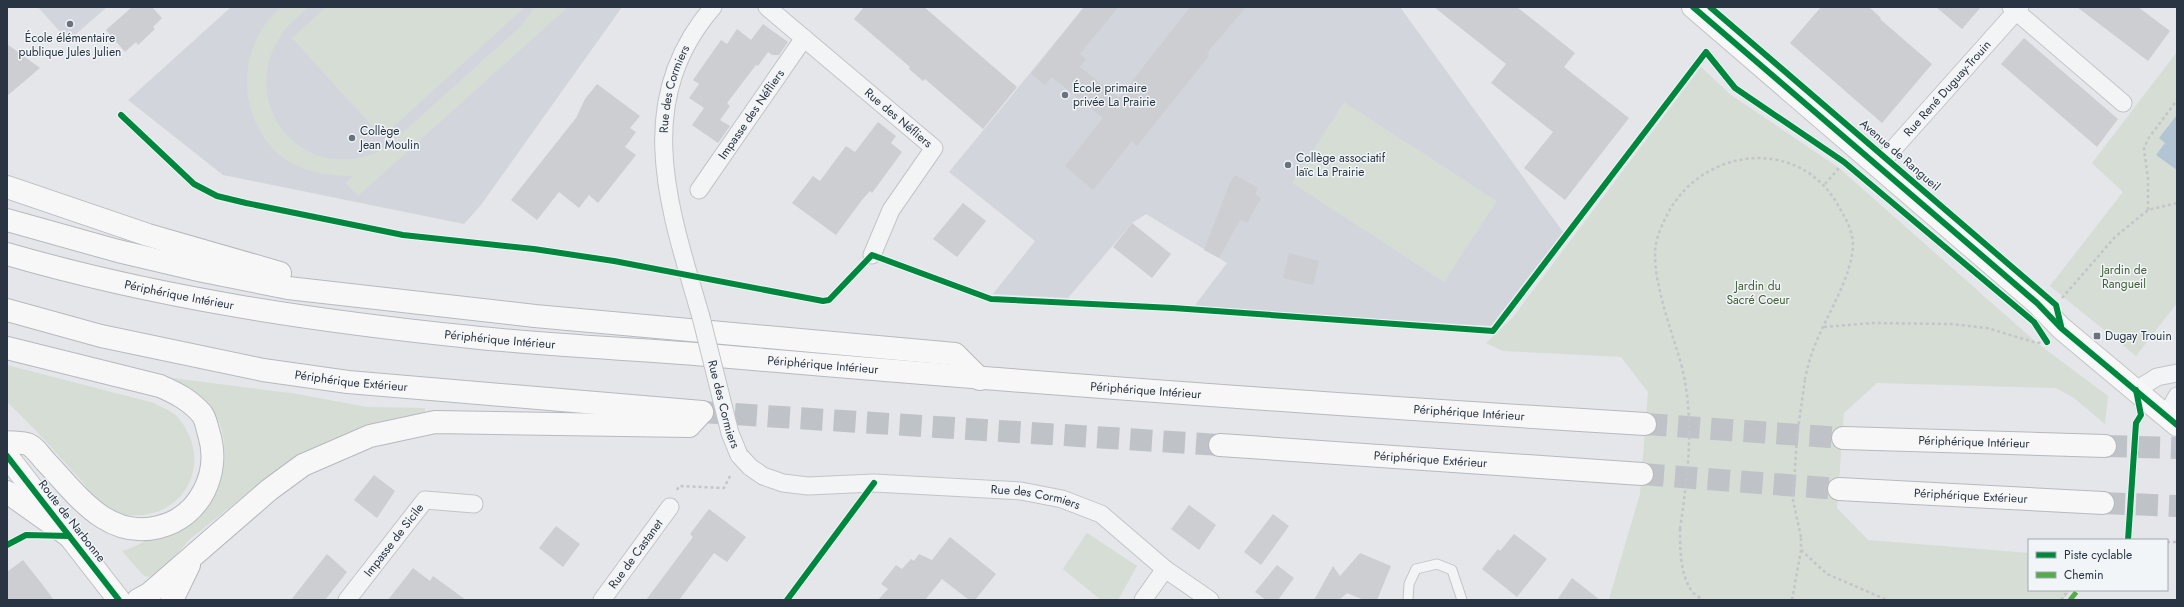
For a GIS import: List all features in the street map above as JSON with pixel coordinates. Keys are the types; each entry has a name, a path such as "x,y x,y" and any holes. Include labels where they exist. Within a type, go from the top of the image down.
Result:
{"main road":[{"name":"Avenue de Rangueil","path":"1693,7 2048,314 2061,328 2172,421"},
{"path":"7,186 148,235 288,276 333,283 344,295"},
{"path":"7,220 118,251 203,271 288,288 536,316 955,354 980,378"},
{"name":"Périphérique Intérieur","path":"7,254 61,270 181,296 381,328 477,338 626,348 980,378 1645,424"},
{"name":"Périphérique Extérieur","path":"7,310 101,336 262,370 356,383 702,412 689,426 435,422 370,436 303,465 269,490 198,552"},
{"path":"7,348 160,386 182,395 203,415 212,443 213,468 207,487 198,503 178,519 159,527 138,529 114,525 95,514 30,445 7,442"},
{"name":"Périphérique Intérieur","path":"1843,438 2105,446"},
{"name":"Périphérique Extérieur","path":"1220,445 1642,474"},
{"name":"Route de Narbonne","path":"7,456 120,600"},
{"name":"Périphérique Extérieur","path":"1839,489 2103,503"},
{"path":"7,492 69,536"},
{"path":"138,600 149,594 198,552"},
{"path":"172,600 183,575 198,552"}],"street":[{"name":"Rue des Cormiers","path":"713,7 700,22 683,51 674,73 663,123 664,171 675,220 730,433 739,455 750,467 763,476 783,483 808,486 874,484 1021,491 1062,498 1101,514 1165,569 1210,600"},
{"name":"Rue des Néfliers","path":"768,7 934,148 891,210 872,255"},
{"name":"Rue René Duguay-Trouin","path":"1878,166 2016,8 2123,103"},
{"name":"Impasse des Néfliers","path":"699,190 804,38"},
{"path":"2136,390 2157,377 2177,373"},
{"path":"2172,421 2177,396"},
{"name":"Impasse de Sicile","path":"347,600 425,500 474,504"},
{"name":"Rue de Castanet","path":"602,600 670,507"},
{"path":"1143,600 1165,569"}],"lane":[{"path":"1408,600 1409,584 1416,569 1437,564 1452,570 1462,600"}],"path":[{"path":"2148,210 2148,178 2144,149 2148,139 2177,100"},
{"path":"1703,600 1691,590 1680,553 1680,529 1690,445 1687,390 1656,274 1655,252 1657,238 1674,201 1698,177 1718,166 1740,160 1762,158 1783,161 1810,173 1825,184 1850,226 1853,245 1850,262 1824,327 1812,352 1805,379 1797,436 1793,500 1801,537 1801,550 1792,600"},
{"path":"1825,184 1839,168"},
{"path":"2048,314 2115,237 2148,210 2177,204"},
{"path":"1824,327 1871,324 1952,324 1987,328 2037,343 2047,342"},
{"path":"2128,539 2136,423 2141,415 2136,390"},
{"path":"670,507 679,486 724,488 739,455"},
{"path":"7,545 26,535"},
{"path":"1801,550 1827,574 1887,600"},
{"path":"2061,600 2068,591"}],"shaded area":[{"name":"École élémentaire publique Jules Julien","path":"38,7 107,7 68,41"},
{"name":"Collège Jean Moulin","path":"231,7 622,7 481,205 464,224 223,175 128,100"},
{"name":"Collège associatif laïc La Prairie","path":"1084,7 1400,7 1563,232 1491,326 1231,310 1195,305 1227,263 1146,214 1132,223 1068,298 993,294 1035,241 949,172"}],"green space":[{"path":"281,7 309,7 284,31 269,60 266,85 271,108 282,128 298,145 319,156 343,159 370,155 391,143 521,26 535,7 568,7 358,196 346,183 353,176 333,175 302,168 292,164 276,152 263,135 253,117 248,98 247,78 250,59 256,40 267,22"},
{"path":"326,7 524,8 382,137 292,38"},
{"name":"Jardin de Rangueil","path":"2177,52 2177,303 2136,356 2050,286 2123,192 2092,163"},
{"name":"Jardin du Sacré Coeur","path":"1701,67 1731,95 1839,168 2037,343 2108,396 2105,424 2074,398 2056,388 1877,383 1844,413 1837,508 1868,540 2028,553 2028,591 2070,591 2063,600 1609,599 1640,494 1648,392 1621,357 1503,351 1486,343 1513,317"},
{"path":"1344,102 1497,201 1444,282 1292,183"},
{"path":"7,365 154,403 176,415 189,435 194,452 194,469 189,483 180,496 169,506 155,512 139,515 121,514 99,503 83,482 26,420 7,402"},
{"path":"172,378 297,394 367,407 425,408 425,415 270,475 189,540 161,572 150,577 144,576 122,551 139,544 206,507 213,499 219,488 223,474 224,446 218,420 203,402"},
{"path":"1087,533 1137,566 1118,600 1101,600 1063,569"}],"water":[{"path":"2177,115 2177,170 2156,155 2165,143 2159,138"}],"building":[{"path":"132,7 152,7 162,18 153,27 155,29 138,45 136,42 125,52 106,30"},
{"path":"864,7 924,7 1017,87 983,129 925,79 923,81 909,69 910,67 854,19"},
{"path":"1084,7 1118,7 1080,54 1086,59 1080,67 1119,98 1190,7 1246,7 1207,53 1209,56 1137,146 1132,141 1093,190 1065,166 1103,118 1052,77 1045,85 1031,74"},
{"path":"1434,7 1517,7 1575,53 1564,67 1629,118 1565,200 1524,168 1553,132 1491,83 1506,64"},
{"path":"1821,7 1869,7 1881,18 1880,19 1932,64 1882,123 1790,43"},
{"path":"1936,7 1981,7 1962,29"},
{"path":"2077,7 2138,7 2170,31 2148,61"},
{"path":"763,24 788,42 779,55 772,55 768,52 758,66 756,65 727,103 730,106 720,120 730,126 718,143 692,125 704,108 689,98 699,84 693,80 721,40 727,44 737,29 751,40"},
{"path":"2024,38 2118,119 2097,147 2001,64"},
{"path":"7,44 40,68 7,96"},
{"path":"597,84 640,116 630,128 636,132 625,147 636,155 598,203 589,195 579,208 559,192 537,220 511,200 576,118 585,99"},
{"path":"878,122 896,136 891,143 902,152 872,193 870,191 862,200 836,235 792,203 813,176 820,181 846,146 855,152"},
{"path":"1235,175 1258,188 1255,194 1261,198 1247,223 1240,220 1219,258 1204,250 1229,185"},
{"path":"963,203 986,221 957,257 933,239"},
{"path":"1132,223 1171,254 1152,278 1113,247"},
{"path":"1289,253 1319,261 1313,285 1283,278"},
{"path":"374,475 395,491 377,518 354,500"},
{"path":"1189,505 1216,525 1199,550 1171,529"},
{"path":"709,509 746,537 727,562 714,553 679,600 646,600 693,537 690,534"},
{"path":"1273,514 1289,526 1261,565 1244,552"},
{"path":"556,526 580,544 563,567 539,548"},
{"path":"1514,534 1547,559 1517,597 1482,569 1498,549 1500,551"},
{"path":"950,537 996,574 975,600 969,600 942,579 925,600 878,600 888,589 881,584 896,565 902,569 911,559 914,561 919,554 932,560"},
{"path":"1360,553 1391,566 1377,600 1364,600 1347,593 1339,600 1314,600 1333,566 1340,576"},
{"path":"327,554 347,572 325,600 291,600"},
{"path":"23,560 54,600 7,600 7,572"},
{"path":"1277,565 1294,578 1278,600 1266,600 1255,592"},
{"path":"413,568 430,581 433,576 466,600 388,600"},
{"path":"1572,578 1600,600 1557,600"}],"tunnel":[{"path":"702,412 1220,445"},
{"path":"1645,424 1843,438"},
{"path":"2105,446 2177,448"},
{"path":"1642,474 1839,489"},
{"path":"2103,503 2177,506"}],"marked path":[{"path":"2070,600 2077,591"}],"cycle path":[{"path":"1693,7 2037,303 2061,328 2177,425"},
{"path":"1710,7 2056,305 2061,326"},
{"path":"121,115 194,184 217,196 403,235 534,249 614,261 823,301 829,300 872,255 991,299 1173,308 1493,331 1706,52 1735,88 1844,162 2034,322 2047,342"},
{"path":"2128,539 2136,423 2141,415 2136,390"},
{"path":"7,456 119,600"},
{"path":"787,600 874,483"},
{"path":"7,545 26,535 69,536"}],"place":[{"name":"École élémentaire publique Jules Julien","path":"70,24"},
{"name":"École primaire privée La Prairie","path":"1065,95"},
{"name":"Collège Jean Moulin","path":"352,138"},
{"name":"Collège associatif laïc La Prairie","path":"1288,165"},
{"name":"Dugay Trouin","path":"2097,336"}]}
